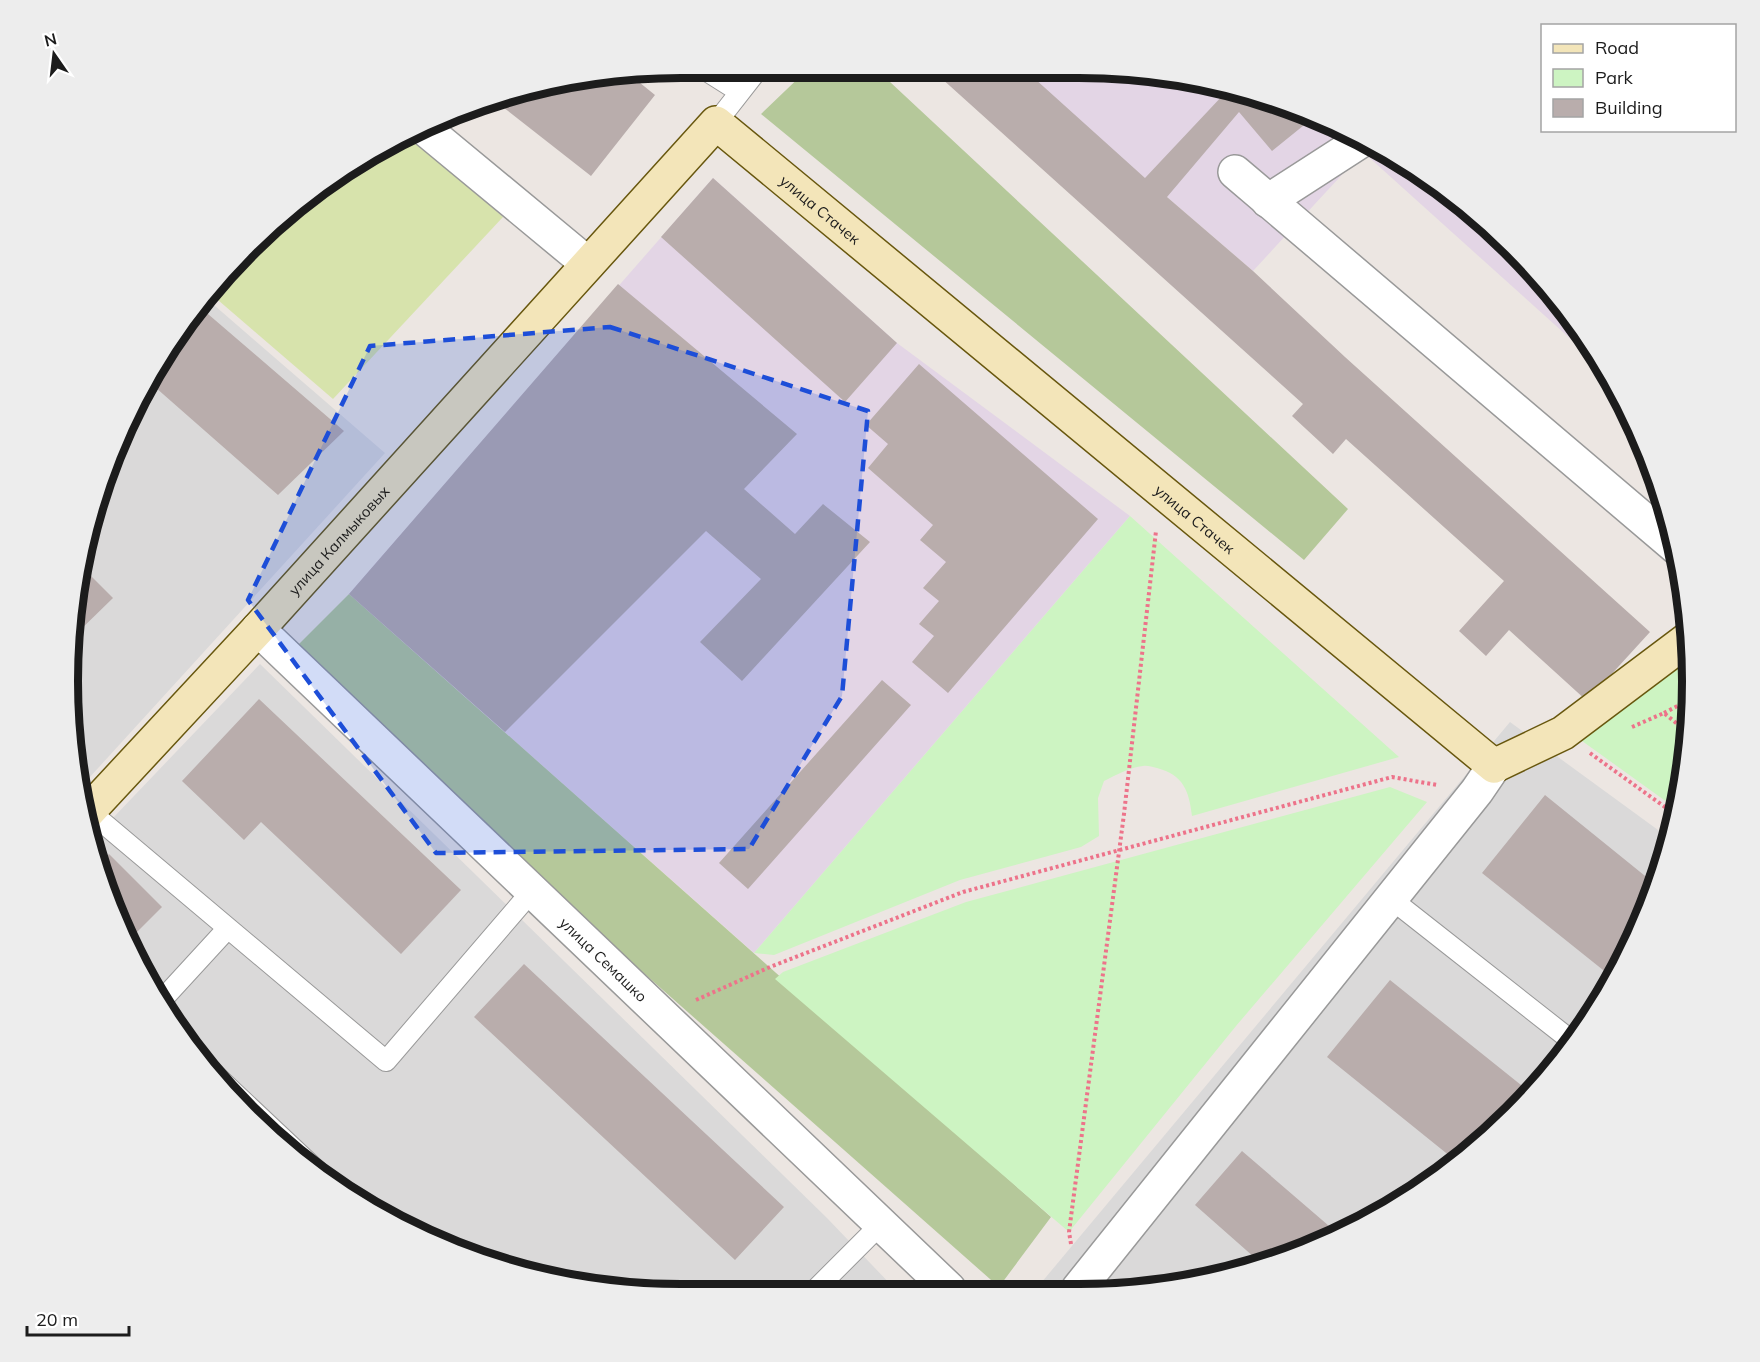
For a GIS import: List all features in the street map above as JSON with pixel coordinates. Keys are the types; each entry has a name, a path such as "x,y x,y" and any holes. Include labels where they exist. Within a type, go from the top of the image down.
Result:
{"street":[{"name":"улица Калмыковых","path":"92,808 258,629 716,123"},
{"name":"улица Стачек","path":"716,123 1160,491 1485,779"},
{"path":"430,133 588,264"},
{"path":"1268,201 1355,145"},
{"path":"1235,172 1664,537"},
{"name":"улица Семашко","path":"258,629 945,1284"},
{"path":"1082,1284 1485,779 1563,733 1681,644"}],"lane":[{"path":"718,78 740,92"},
{"path":"716,123 751,78"},
{"path":"95,819 386,1061 532,891"},
{"path":"1390,898 1566,1036"},
{"path":"166,994 228,928"},
{"path":"821,1284 882,1224"}],"path":[{"path":"1077,1284 1069,1232 1119,851 1160,491"},
{"path":"1623,730 1681,704"},
{"path":"1664,713 1680,726"},
{"path":"1563,733 1668,809"},
{"path":"662,1015 770,967 963,892 1392,777 1485,779"}],"highlighted area":[{"path":"610,327 868,411 842,696 749,849 436,853 248,600 370,346"}],"shaded area":[{"path":"1028,78 1118,79 1197,90 1273,110 1346,140 1414,180 1477,228 1532,283 1582,349 1363,152 1253,271"},
{"path":"713,178 897,343 1130,516 754,953 349,594"},
{"path":"212,303 385,453 87,781 79,720 79,642 83,602 99,525 110,487 140,414 180,346"},
{"path":"260,664 827,1218 890,1284 681,1284 602,1279 563,1272 487,1252 414,1222 379,1203 314,1159 283,1134 228,1079 203,1048 180,1016 140,948 110,875 98,833"},
{"path":"1510,722 1662,833 1650,875 1620,948 1580,1016 1532,1079 1477,1134 1446,1159 1414,1182 1346,1222 1273,1252 1197,1272 1158,1279 1118,1283 1040,1284"}],"green space":[{"path":"799,78 886,78 1348,509 1304,560 761,114"},
{"path":"415,140 503,217 333,399 216,298 255,255 314,203 379,159"},
{"path":"1130,516 1399,757 1192,816 1189,799 1179,779 1157,768 1146,766 1133,768 1104,781 1098,798 1099,836 1081,847 960,880 774,955 754,953"},
{"path":"349,594 1051,1217 1001,1284 996,1284 286,657"},
{"path":"1681,650 1681,720 1669,803 1571,733"},
{"path":"1390,787 1427,802 1236,1026 1069,1232 775,979 783,972 966,902"}],"building":[{"path":"941,78 1034,78 1145,178 1222,96 1273,110 1307,123 1272,151 1239,112 1167,197 1253,271 1650,632 1587,701 1509,630 1486,656 1459,631 1504,581 1346,439 1333,454 1292,416 1303,404"},
{"path":"636,80 655,95 591,176 501,106 563,90"},
{"path":"713,178 897,343 845,402 661,237"},
{"path":"618,284 797,434 744,489 795,534 823,504 870,542 742,681 700,642 761,579 706,531 505,732 349,594"},
{"path":"205,311 344,431 278,495 155,387"},
{"path":"919,364 1098,519 948,693 912,662 934,636 919,624 939,601 923,588 946,562 920,540 933,525 868,468 888,444 866,425"},
{"path":"88,573 113,598 80,630"},
{"path":"882,680 911,705 748,889 719,863"},
{"path":"259,699 461,890 401,954 261,822 244,840 182,781"},
{"path":"1545,795 1649,879 1620,948 1606,973 1482,873"},
{"path":"109,854 162,907 134,935 110,875 105,858"},
{"path":"524,964 784,1207 735,1260 474,1017"},
{"path":"1390,980 1524,1087 1477,1134 1450,1156 1327,1057"},
{"path":"1242,1151 1332,1228 1254,1257 1195,1205"}]}
